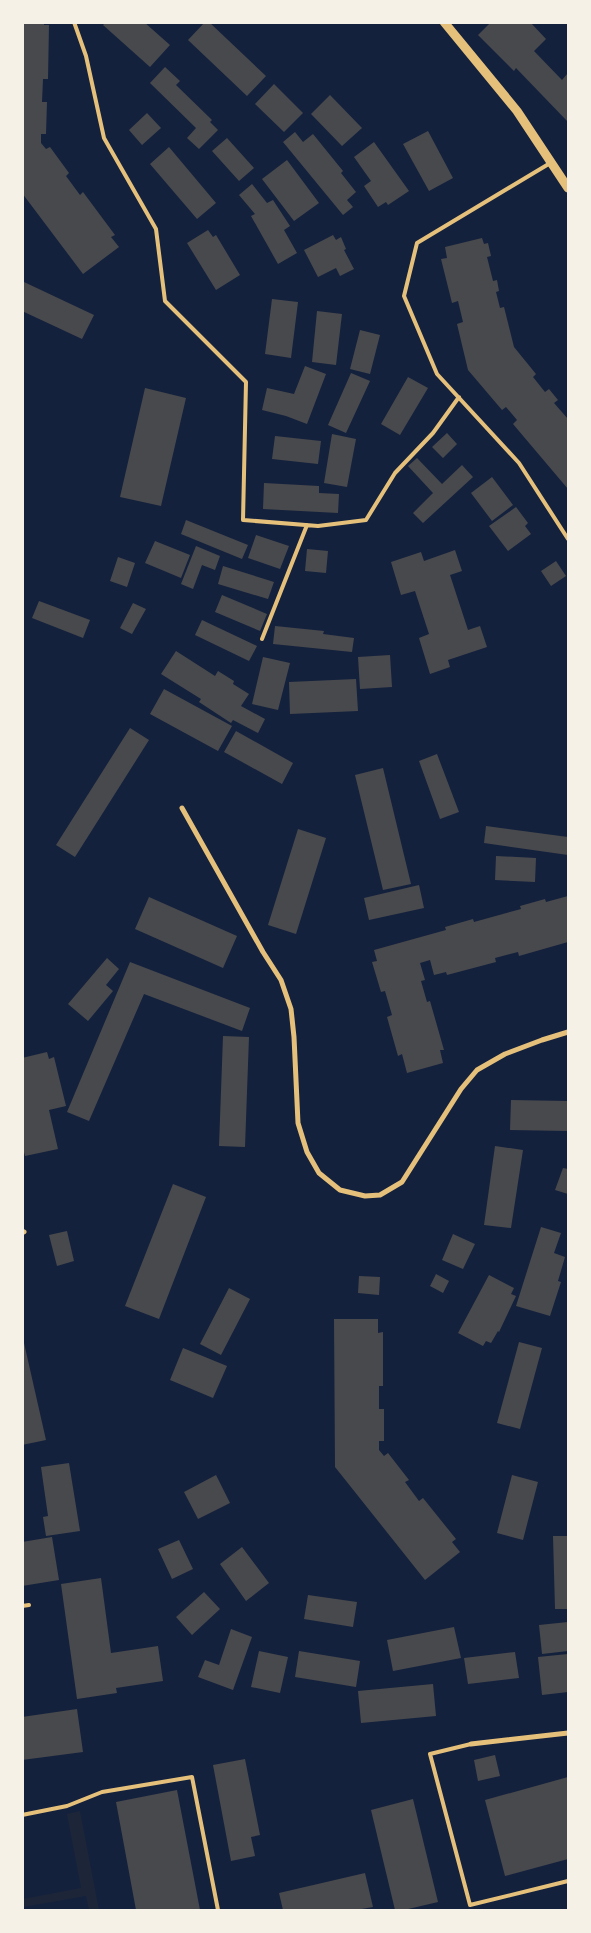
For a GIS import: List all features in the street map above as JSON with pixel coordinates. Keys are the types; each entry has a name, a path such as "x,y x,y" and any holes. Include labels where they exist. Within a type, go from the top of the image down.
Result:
{"street":[{"path":"444,22 517,111 568,188"},
{"path":"182,808 280,980 290,1009 294,1037 298,1123 307,1152 315,1166 340,1190 365,1196 380,1195 402,1182 461,1089 477,1070 505,1054 568,1032"},
{"path":"471,1744 568,1733"}],"lane":[{"path":"74,22 86,56 104,138 156,229 165,301 246,382 243,520 318,526 366,520 395,472 433,433 459,397"},
{"path":"552,162 418,243 404,296 437,374 519,463 568,539"},
{"path":"262,639 307,525"},
{"path":"22,1606 29,1606"},
{"path":"471,1744 430,1754 470,1905 568,1881"},
{"path":"22,1815 67,1806 102,1792 192,1777 218,1910"}],"shaded area":[{"path":"80,1811 99,1910 89,1910 86,1896 23,1907 23,1899 81,1888 67,1814"}],"building":[{"path":"22,22 44,22 44,25 49,25 48,79 43,79 42,102 47,102 46,134 41,134 41,143 46,149 50,147 69,173 66,176 80,195 83,192 115,235 111,237 119,247 83,274 22,193"},
{"path":"106,22 144,22 170,45 150,67 103,25"},
{"path":"205,22 209,22 266,76 247,96 188,40"},
{"path":"491,22 530,22 546,39 534,51 562,80 568,73 568,122 516,68 514,71 478,35"},
{"path":"165,67 180,81 176,85 212,120 210,122 218,130 199,149 187,138 196,128 150,83"},
{"path":"274,84 303,113 284,132 255,104"},
{"path":"330,95 362,128 342,146 311,114"},
{"path":"147,113 161,128 142,145 129,130"},
{"path":"428,131 453,178 429,191 403,144"},
{"path":"295,132 303,142 313,134 343,171 341,173 356,192 347,200 353,207 343,215 283,142"},
{"path":"227,138 254,168 239,181 212,151"},
{"path":"374,142 409,191 388,205 386,202 378,207 364,186 371,181 354,157"},
{"path":"169,147 216,203 197,219 150,164"},
{"path":"287,160 319,203 294,221 262,179"},
{"path":"252,184 267,203 273,200 290,226 284,230 297,253 278,264 251,216 255,214 239,195"},
{"path":"208,230 213,237 216,235 240,275 216,290 187,243"},
{"path":"333,235 336,240 341,237 346,249 344,250 354,269 340,276 336,268 318,277 304,250"},
{"path":"482,238 484,244 488,243 491,256 487,257 493,281 497,280 499,291 496,292 500,308 504,307 514,347 536,374 533,377 545,392 549,389 558,400 554,403 568,419 568,489 513,424 517,420 506,407 502,410 468,370 457,324 463,322 458,301 452,303 441,259 447,258 445,247"},
{"path":"24,282 94,315 82,339 22,311 22,286"},
{"path":"272,299 298,302 291,358 265,354"},
{"path":"317,311 342,314 336,365 312,362"},
{"path":"360,330 380,335 370,374 350,369"},
{"path":"305,366 326,374 307,424 262,410 267,388 294,394"},
{"path":"351,373 370,381 346,433 328,425"},
{"path":"408,377 428,388 400,435 381,424"},
{"path":"145,388 186,398 161,506 120,497"},
{"path":"447,433 457,444 443,458 432,447"},
{"path":"332,434 356,439 347,487 324,483"},
{"path":"275,436 321,441 318,464 272,459"},
{"path":"417,458 442,484 462,465 473,477 423,523 413,513 433,493 408,466"},
{"path":"492,477 513,505 492,521 471,493"},
{"path":"264,483 319,486 319,493 339,494 338,513 263,509"},
{"path":"516,507 528,523 525,526 531,534 508,551 489,526"},
{"path":"186,520 248,545 242,559 181,534"},
{"path":"256,535 289,546 280,569 248,558"},
{"path":"155,541 190,555 181,578 145,563"},
{"path":"196,546 220,556 215,570 202,565 193,589 181,584"},
{"path":"307,549 328,551 326,573 305,571"},
{"path":"455,550 462,571 450,575 468,630 480,626 487,647 448,660 450,667 430,674 419,638 429,634 415,591 401,595 391,562 421,552 424,561"},
{"path":"118,557 135,563 127,587 110,581"},
{"path":"556,561 566,576 551,586 541,571"},
{"path":"223,566 274,582 268,599 218,584"},
{"path":"222,595 267,614 260,631 215,612"},
{"path":"39,601 90,620 83,638 32,618"},
{"path":"133,603 146,609 132,634 120,628"},
{"path":"202,620 257,646 249,661 195,635"},
{"path":"275,626 324,631 323,634 354,638 352,652 273,644"},
{"path":"176,651 215,676 218,671 234,681 233,684 249,694 241,706 265,719 258,733 233,720 231,723 199,702 201,699 161,674"},
{"path":"390,655 392,687 360,689 358,657"},
{"path":"263,657 290,663 278,710 252,704"},
{"path":"356,679 358,711 290,714 289,682"},
{"path":"164,689 232,726 218,751 150,714"},
{"path":"130,728 149,740 75,857 56,845"},
{"path":"236,731 293,763 282,784 224,752"},
{"path":"437,754 459,812 440,819 419,761"},
{"path":"383,768 411,884 383,890 355,775"},
{"path":"486,826 568,837 568,855 484,843"},
{"path":"298,829 326,838 296,934 268,925"},
{"path":"496,856 536,858 535,882 495,880"},
{"path":"419,885 424,908 369,920 364,898"},
{"path":"568,896 568,942 519,956 518,952 495,958 496,962 447,975 446,972 434,975 430,960 420,963 425,980 421,981 427,1002 430,1001 444,1050 440,1050 443,1063 407,1073 402,1054 398,1056 387,1017 392,1015 385,991 381,992 372,962 377,961 374,950 446,930 445,927 473,919 474,922 521,909 520,906 545,899 546,902"},
{"path":"149,897 237,936 223,968 135,929"},
{"path":"107,958 119,969 106,985 113,991 88,1021 68,1004"},
{"path":"130,962 250,1008 242,1031 144,994 89,1121 67,1112"},
{"path":"223,1036 249,1037 245,1147 219,1146"},
{"path":"47,1052 49,1059 54,1057 66,1106 49,1110 58,1149 25,1156 22,1144 22,1058"},
{"path":"511,1100 568,1101 568,1131 510,1130"},
{"path":"495,1146 523,1150 511,1228 484,1225"},
{"path":"563,1168 568,1169 568,1194 555,1190"},
{"path":"173,1184 206,1197 159,1319 125,1306"},
{"path":"541,1227 561,1233 554,1253 565,1257 558,1281 561,1282 550,1316 516,1306"},
{"path":"67,1231 74,1261 57,1266 49,1235"},
{"path":"453,1234 475,1244 463,1269 442,1260"},
{"path":"436,1274 449,1281 443,1293 430,1286"},
{"path":"489,1275 514,1288 511,1294 516,1296 499,1332 491,1343 486,1341 483,1346 458,1333"},
{"path":"359,1276 380,1277 379,1295 358,1293"},
{"path":"229,1288 250,1299 221,1355 200,1344"},
{"path":"334,1319 378,1319 378,1333 383,1332 383,1386 379,1386 379,1409 384,1409 384,1441 379,1441 379,1450 384,1456 388,1453 409,1480 405,1482 419,1501 423,1498 456,1539 452,1542 460,1552 425,1580 335,1467"},
{"path":"22,1334 46,1440 22,1445"},
{"path":"519,1342 542,1348 520,1429 497,1423"},
{"path":"183,1348 227,1366 213,1398 170,1380"},
{"path":"69,1463 80,1531 46,1536 43,1517 48,1516 41,1467"},
{"path":"216,1475 230,1503 198,1519 184,1492"},
{"path":"512,1475 538,1482 523,1540 497,1533"},
{"path":"553,1536 568,1536 568,1609 555,1609"},
{"path":"52,1537 59,1580 22,1586 22,1542"},
{"path":"179,1540 193,1569 172,1579 158,1549"},
{"path":"242,1547 269,1583 246,1601 220,1564"},
{"path":"101,1578 111,1653 158,1646 163,1681 116,1688 117,1693 77,1699 61,1584"},
{"path":"204,1592 220,1609 192,1635 176,1617"},
{"path":"308,1595 357,1602 353,1627 304,1619"},
{"path":"568,1622 568,1651 542,1654 539,1625"},
{"path":"454,1627 461,1658 393,1671 387,1640"},
{"path":"231,1629 252,1637 233,1690 198,1677 205,1660 219,1665"},
{"path":"259,1651 288,1657 280,1693 251,1687"},
{"path":"299,1651 360,1661 356,1687 295,1677"},
{"path":"515,1652 519,1678 468,1684 464,1658"},
{"path":"568,1654 568,1692 542,1695 538,1657"},
{"path":"433,1684 436,1716 361,1723 358,1691"},
{"path":"77,1709 83,1752 22,1760 22,1717"},
{"path":"495,1755 500,1776 478,1781 474,1760"},
{"path":"245,1759 260,1835 251,1837 255,1856 231,1861 213,1765"},
{"path":"568,1777 568,1859 505,1876 485,1800"},
{"path":"177,1790 200,1910 136,1910 116,1802"},
{"path":"413,1799 438,1902 404,1910 395,1910 371,1810"},
{"path":"365,1873 373,1907 356,1910 283,1910 279,1893"}]}
